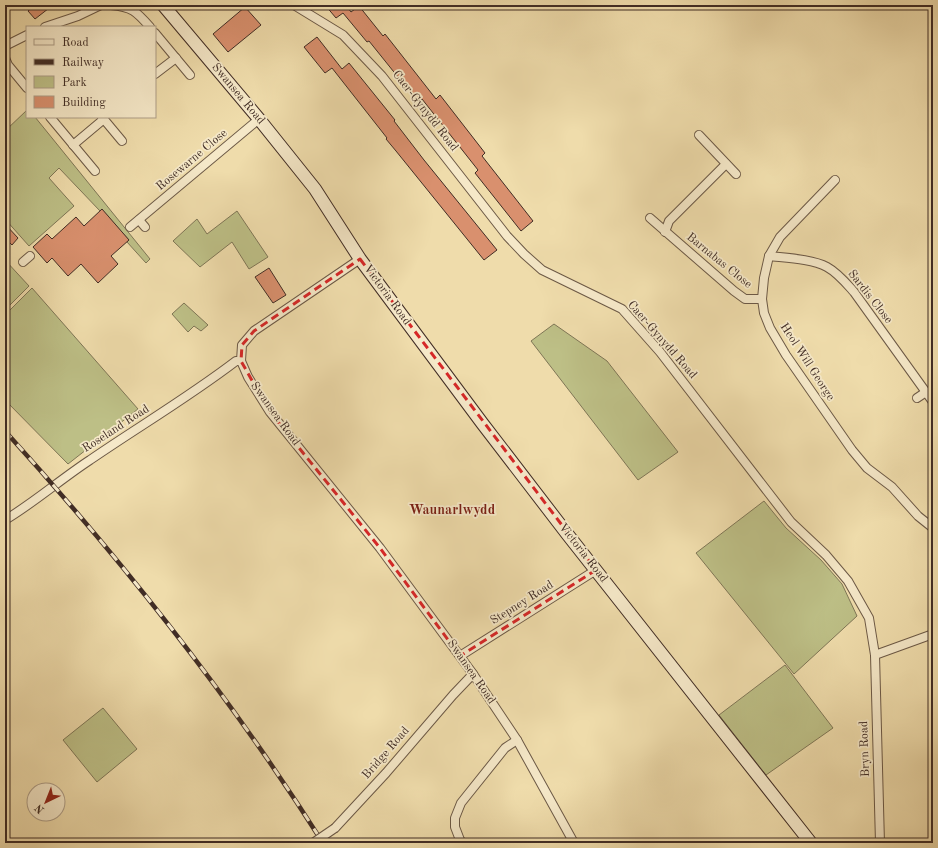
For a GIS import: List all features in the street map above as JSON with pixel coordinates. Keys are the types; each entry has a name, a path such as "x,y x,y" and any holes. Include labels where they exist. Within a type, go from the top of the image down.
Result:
{"main road":[{"name":"Swansea Road","path":"163,5 260,119 315,189 360,259"},
{"name":"Victoria Road","path":"360,259 482,423 812,843"}],"street":[{"path":"48,26 78,16 101,5"},
{"path":"111,5 126,6 140,16 149,26"},
{"name":"Caer-Gynydd Road","path":"294,5 343,35 382,76 507,236 524,254 542,270 622,309 689,388 791,522 826,555 848,581 869,618 875,655"},
{"path":"156,34 190,75"},
{"path":"5,46 26,36"},
{"path":"5,58 8,65 26,87"},
{"path":"156,73 176,58"},
{"path":"51,118 95,172"},
{"path":"72,145 103,118 122,141"},
{"name":"Rosewarne Close","path":"130,227 260,119"},
{"path":"699,135 736,174"},
{"path":"664,232 669,221 726,164"},
{"name":"Heol Will George","path":"835,180 780,237 769,256 764,278 762,299 764,313 770,328 786,355 852,450 867,468 892,487 918,516 933,528"},
{"name":"Barnabas Close","path":"650,218 664,232 745,299 762,299"},
{"path":"139,220 145,226"},
{"path":"23,262 30,256"},
{"name":"Sardis Close","path":"769,256 813,262 827,267 840,277 854,292 933,402"},
{"path":"241,361 242,345 254,331 360,259"},
{"name":"Roseland Road","path":"5,520 21,511 89,460 168,410 236,361 241,361"},
{"name":"Swansea Road","path":"241,361 248,378 270,412 380,548 473,674 517,740 574,843"},
{"path":"917,398 926,392"},
{"name":"Stepney Road","path":"460,656 596,570"},
{"path":"875,655 933,634"},
{"name":"Bryn Road","path":"875,655 880,843"},
{"name":"Bridge Road","path":"313,843 335,828 386,773 473,674"},
{"path":"463,843 460,840 455,827 455,818 461,803 505,748 517,740"}],"highlighted area":[{"path":"360,259 596,570 460,656 380,548 270,412 241,361 242,345 254,331"}],"green space":[{"path":"26,111 26,118 36,118 150,259 146,263 127,242 129,240 102,210 100,211 59,168 49,178 74,206 29,246 5,219 5,131"},
{"path":"237,211 268,257 249,269 232,242 200,267 173,241 197,219 207,234"},
{"path":"5,260 29,286 5,310"},
{"path":"32,288 138,409 68,464 5,400 5,315"},
{"path":"184,303 208,325 201,331 194,326 188,332 172,314"},
{"path":"554,324 607,361 678,452 638,480 531,341"},
{"path":"764,501 786,528 821,560 842,584 857,616 794,674 696,553"},
{"path":"785,665 833,728 766,775 719,715"},
{"path":"103,708 137,749 97,782 63,740"}],"building":[{"path":"35,5 53,5 35,19 28,11"},
{"path":"325,5 352,5 348,8 351,12 359,6 383,36 385,34 436,99 440,95 485,153 482,156 533,221 521,231 475,173 478,170 422,99 418,102 369,41 367,42 343,13 336,18"},
{"path":"245,7 261,25 228,52 213,34"},
{"path":"317,37 342,69 349,63 395,120 394,121 424,160 497,250 484,260 386,139 387,138 332,68 325,73 304,47"},
{"path":"102,209 129,240 111,256 118,264 98,283 81,264 68,276 52,258 47,263 33,247 47,234 52,239 76,217 84,226"},
{"path":"5,224 18,238 12,245 5,238"},
{"path":"269,268 286,295 273,303 255,277"}],"railway":[{"path":"5,431 91,529 173,630 250,735 323,843"}],"district":[{"name":"Waunarlwydd","path":"452,510"}]}
